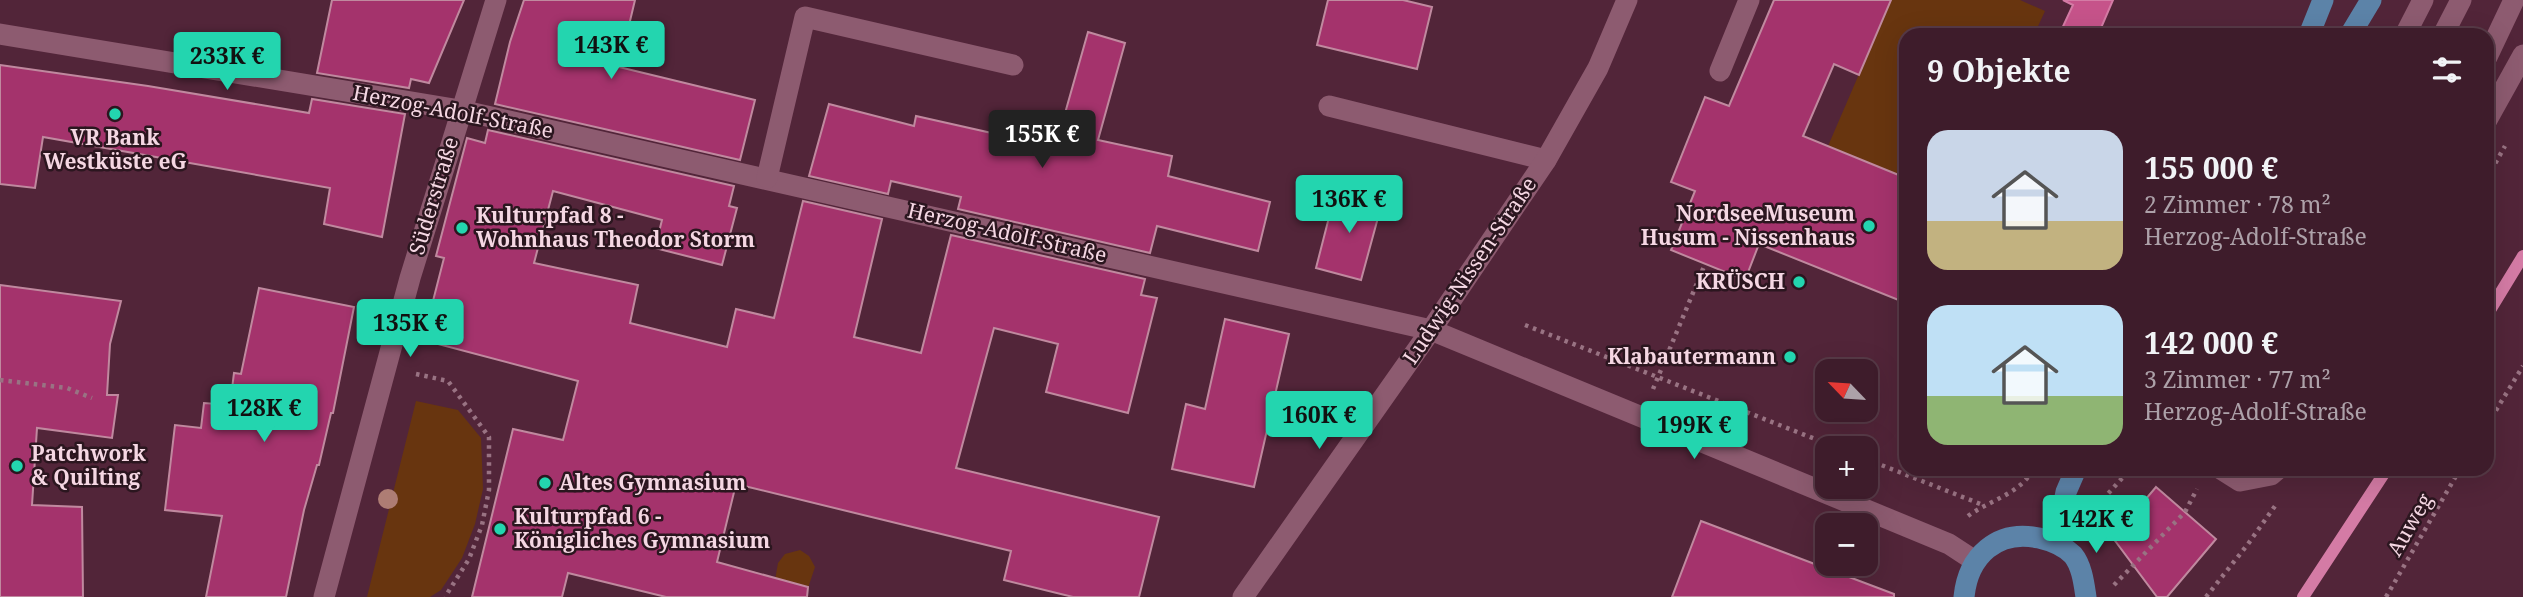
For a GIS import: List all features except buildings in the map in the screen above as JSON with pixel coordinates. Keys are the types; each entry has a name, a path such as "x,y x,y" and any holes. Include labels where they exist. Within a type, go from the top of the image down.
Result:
{"main road":[{"path":"2312,28 2323,0"},
{"path":"2354,28 2371,0"},
{"path":"2056,542 2066,492 2073,476"},
{"path":"1964,597 1966,581 1982,552 2000,540 2024,535 2056,542 2074,556 2083,578 2086,597"}],"street":[{"name":"Süderstraße","path":"324,597 410,278 496,0"},
{"name":"Ludwig-Nissen-Straße","path":"1243,597 1431,330 1546,160 1598,68 1627,0"},
{"path":"1720,71 1749,0"},
{"path":"2409,28 2423,0"},
{"path":"2447,28 2461,0"},
{"path":"2494,42 2514,0"},
{"path":"767,178 805,17 1013,65"},
{"name":"Herzog-Adolf-Straße","path":"0,34 460,110 1431,330 1949,544 1975,561"},
{"path":"2494,107 2523,55"},
{"path":"1329,106 1546,160"},
{"path":"2232,476 2240,481 2266,476"}],"path":[{"path":"1641,417 1705,264"},
{"path":"1525,324 1815,439"},
{"path":"386,366 448,381 489,437 489,490 482,524 469,559 445,597"},
{"path":"2494,414 2523,366"},
{"path":"0,380 67,388 92,398"},
{"path":"1878,464 1899,472"},
{"path":"1909,476 1983,505"},
{"path":"1968,516 1983,505 1998,501 2030,476"},
{"path":"2095,513 2097,503 2123,476"},
{"name":"Auweg","path":"2386,597 2456,476"},
{"path":"2206,597 2278,501"},
{"path":"2111,589 2185,512"}],"shaded area":[{"path":"1891,0 2020,0 2045,11 2037,28 1899,28 1899,175 1828,146"},
{"path":"2063,0 2113,0 2101,28 2062,28 2073,5"},
{"path":"416,401 458,410 481,438 483,489 475,524 462,558 441,590 430,597 367,597"},
{"path":"800,550 809,556 815,567 805,597 772,597 778,563 785,554"}],"waterway":[{"path":"2494,304 2523,256"},
{"path":"2303,597 2382,476"}],"place":[{"name":"VR Bank Westküste eG","path":"115,114"},
{"name":"NordseeMuseum Husum - Nissenhaus","path":"1869,226"},
{"name":"Kulturpfad 8 - Wohnhaus Theodor Storm","path":"462,228"},
{"name":"KRÜSCH","path":"1799,282"},
{"name":"Klabautermann","path":"1790,357"},
{"name":"Patchwork & Quilting","path":"17,466"},
{"name":"Altes Gymnasium","path":"545,483"},
{"name":"Kulturpfad 6 - Königliches Gymnasium","path":"500,529"}]}
